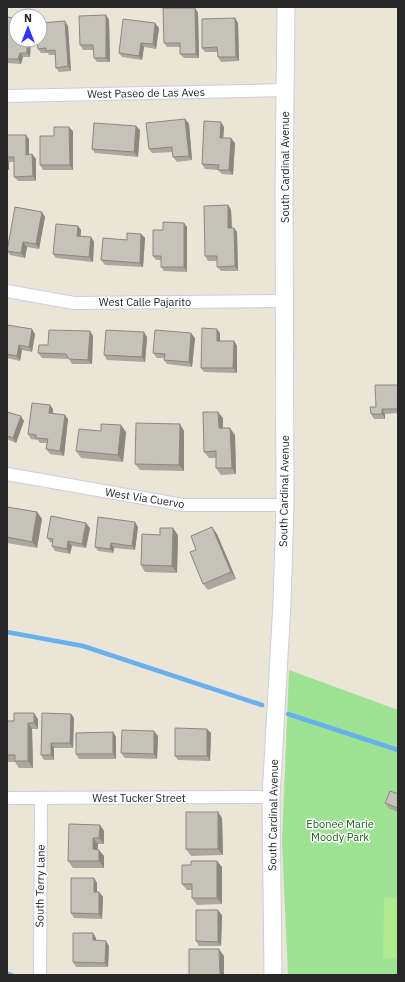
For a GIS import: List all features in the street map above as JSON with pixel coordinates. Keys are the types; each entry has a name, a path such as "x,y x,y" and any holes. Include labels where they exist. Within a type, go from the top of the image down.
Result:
{"main road":[{"name":"South Cardinal Avenue","path":"273,975 271,798 282,603 285,505 284,187 286,7"}],"street":[{"name":"West Paseo de Las Aves","path":"7,96 286,90"},
{"name":"West Calle Pajarito","path":"7,291 74,303 285,301"},
{"name":"West Via Cuervo","path":"7,474 183,505 285,505"},
{"name":"West Tucker Street","path":"7,798 271,798"},
{"name":"South Terry Lane","path":"40,975 41,798"}],"green space":[{"name":"Ebonee Marie Moody Park","path":"289,670 398,710 398,975 288,975 282,842"},
{"path":"384,898 398,898 398,958 383,958"}],"building":[{"path":"163,8 195,8 196,54 180,54 180,43 164,43"},
{"path":"106,15 106,58 94,58 93,45 80,45 79,16"},
{"path":"7,17 8,48 27,48 27,53 20,53 18,59 7,59"},
{"path":"235,18 236,57 218,57 217,47 202,48 202,19"},
{"path":"123,19 155,23 153,44 141,43 139,56 119,53"},
{"path":"65,21 68,66 56,68 55,50 46,51 46,48 48,48 48,22"},
{"path":"185,119 189,156 173,157 172,147 149,149 146,123"},
{"path":"204,121 221,122 220,138 231,138 229,170 218,170 219,165 202,164"},
{"path":"94,123 136,126 134,152 92,149"},
{"path":"54,127 69,127 70,165 40,165 40,136 54,136"},
{"path":"7,135 26,135 26,155 32,154 33,176 14,177 14,157 7,157"},
{"path":"228,205 228,228 234,228 235,266 217,267 217,256 205,256 204,206"},
{"path":"15,207 42,212 36,244 23,242 21,253 7,251"},
{"path":"163,222 184,223 184,267 161,267 161,256 153,256 153,230 163,230"},
{"path":"56,224 78,226 77,236 91,237 89,257 53,254"},
{"path":"127,233 141,234 140,263 101,260 103,238 127,240"},
{"path":"7,325 32,329 29,347 19,345 17,356 7,354"},
{"path":"202,328 217,329 217,341 234,341 233,368 201,368"},
{"path":"49,330 90,331 88,360 69,359 66,354 38,353 39,345 48,345"},
{"path":"106,330 144,332 142,357 104,355"},
{"path":"155,330 191,333 189,362 164,360 165,354 153,353"},
{"path":"375,385 398,385 398,409 382,409 382,414 371,414 370,407 376,407"},
{"path":"32,403 50,405 49,413 65,415 60,451 46,449 48,439 36,438 36,435 28,434"},
{"path":"7,412 21,416 13,438 7,436"},
{"path":"203,412 218,412 219,428 230,428 232,468 216,468 216,451 204,452"},
{"path":"136,423 180,424 179,465 135,464"},
{"path":"101,424 121,425 118,455 76,451 79,429 101,431"},
{"path":"7,507 37,512 32,542 7,537"},
{"path":"51,516 86,523 82,544 68,541 67,549 52,546 53,539 47,538"},
{"path":"98,517 135,522 132,546 111,543 110,549 95,547"},
{"path":"212,527 231,572 203,584 190,552 196,550 191,536"},
{"path":"160,528 173,528 172,566 141,565 142,534 160,535"},
{"path":"14,713 34,713 34,723 28,723 28,761 15,761 15,755 7,755 7,721 14,721"},
{"path":"42,713 71,714 70,743 51,743 51,755 41,755"},
{"path":"175,728 207,729 207,756 175,756"},
{"path":"122,730 154,731 154,754 121,753"},
{"path":"113,732 113,754 76,754 76,733"},
{"path":"390,791 398,794 398,808 385,803"},
{"path":"186,812 218,812 218,849 186,849"},
{"path":"69,824 100,825 99,838 93,838 93,849 99,850 99,861 68,861"},
{"path":"191,861 217,861 217,898 192,898 192,884 182,884 182,865 191,865"},
{"path":"71,878 94,878 94,892 99,892 99,914 71,913"},
{"path":"196,910 218,910 218,942 196,941"},
{"path":"73,933 93,933 93,940 106,941 105,963 73,962"},
{"path":"189,949 219,949 220,975 189,975"}],"waterway":[{"path":"7,632 83,646 262,705"},
{"path":"288,714 398,750"},
{"path":"7,974 11,975"}]}
